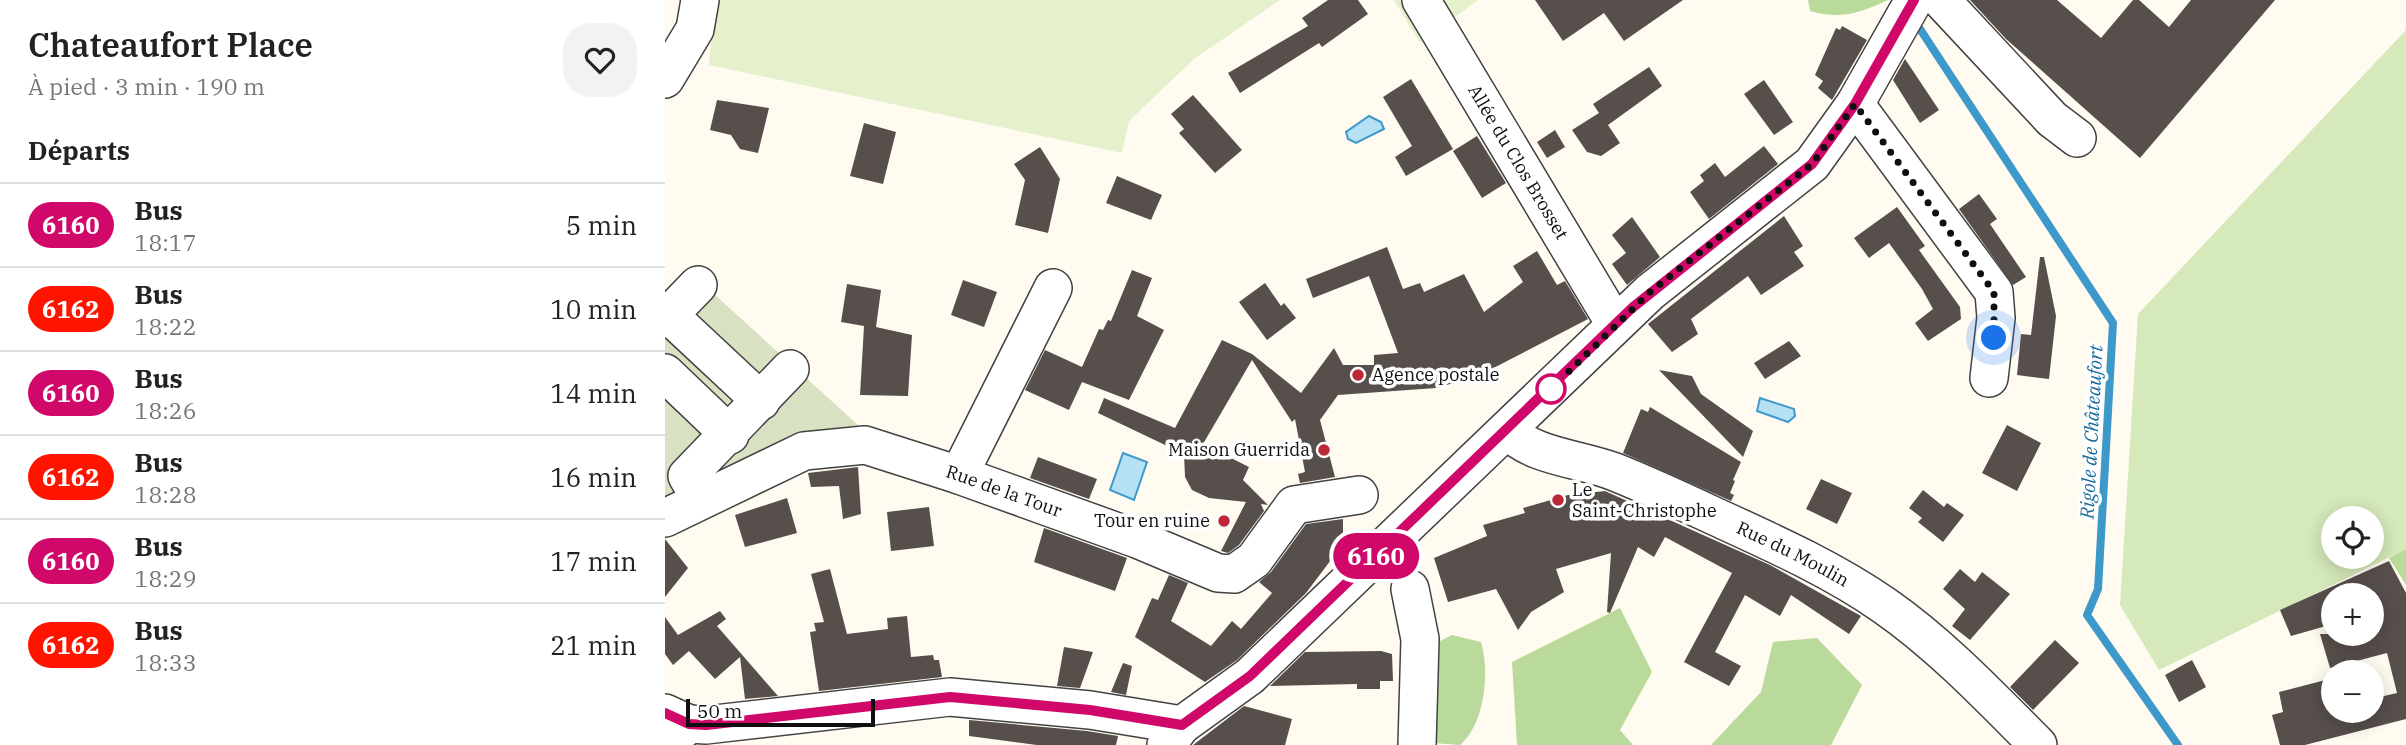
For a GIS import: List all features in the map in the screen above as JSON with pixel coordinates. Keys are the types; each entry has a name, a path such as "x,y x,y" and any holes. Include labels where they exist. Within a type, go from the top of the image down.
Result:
{"street":[{"path":"665,79 695,29 700,0"},
{"path":"665,687 677,732 706,725 950,697 1090,710 1174,735 1250,676 1660,283 1812,164 1855,104 1914,0"},
{"path":"1941,0 2052,119 2077,138"},
{"name":"Allée du Clos Brosset","path":"1430,15 1615,324"},
{"path":"1855,104 1994,292 1996,318 1989,378"},
{"path":"698,285 667,317 717,346 761,401"},
{"path":"959,475 1053,288"},
{"path":"717,346 670,385 724,441"},
{"path":"684,488 790,369"},
{"name":"Rue du Moulin","path":"1507,430 1516,439 1540,451 1607,470 1710,514 1840,578 1886,607 1941,652 2038,745"},
{"name":"Rue de la Tour","path":"665,517 684,488 804,451 865,445 959,475 1137,540 1218,573 1234,573 1254,561 1294,505 1359,495"},
{"path":"1410,589 1420,639 1417,745"}],"green space":[{"path":"715,0 1280,0 1194,59 1133,117 1129,121 1122,153 709,65"},
{"path":"1394,0 1478,0 1420,43"},
{"path":"1808,0 1888,0 1859,12 1831,15 1810,11"},
{"path":"2406,30 2406,549 2384,560 2384,506 2321,506 2321,569 2365,569 2337,583 2321,583 2321,591 2159,670 2120,605 2138,314"},
{"path":"692,274 858,425 852,434 665,501 665,300"},
{"path":"2406,549 2406,585 2389,558"},
{"path":"1620,608 1652,672 1620,730 1633,745 1517,745 1512,662"},
{"path":"1452,635 1481,642 1485,667 1480,711 1468,736 1460,745 1433,743 1429,653 1438,642"},
{"path":"1817,638 1862,685 1831,745 1711,745 1761,692 1773,642"}],"water":[{"path":"1369,116 1381,122 1384,129 1356,143 1348,139 1346,132"},
{"path":"1760,398 1794,409 1795,416 1788,422 1757,411"},
{"path":"1123,453 1147,462 1134,500 1110,490"}],"building":[{"path":"1328,0 1358,0 1368,14 1322,47 1319,43 1240,93 1228,73 1308,26 1302,18"},
{"path":"1535,0 1683,0 1624,41 1604,13 1563,41"},
{"path":"1970,0 2057,0 2101,38 2133,0 2139,0 2169,27 2191,0 2275,0 2140,158 2006,39"},
{"path":"1842,26 1867,40 1832,100 1818,88 1823,81 1815,75 1836,28 1840,30"},
{"path":"1905,59 1939,110 1920,123 1893,80"},
{"path":"1649,67 1662,86 1608,125 1620,143 1601,156 1587,152 1572,130 1599,113 1593,104"},
{"path":"1411,79 1453,149 1406,176 1395,157 1412,146 1383,97"},
{"path":"1764,80 1793,122 1774,135 1744,94"},
{"path":"1193,95 1242,150 1215,173 1179,133 1184,129 1171,114"},
{"path":"717,100 769,108 758,153 740,149 731,135 710,130"},
{"path":"864,123 896,132 883,184 850,176"},
{"path":"1555,130 1565,147 1547,158 1537,142"},
{"path":"1477,136 1506,183 1482,198 1453,151"},
{"path":"1764,146 1778,164 1709,219 1690,192 1704,181 1700,175 1715,163 1725,177"},
{"path":"1040,147 1060,179 1048,233 1015,225 1025,180 1014,164"},
{"path":"1117,176 1162,195 1151,220 1106,203"},
{"path":"1979,194 1997,219 1990,224 2026,277 2013,285 1959,209"},
{"path":"1897,207 1925,246 1919,250 1960,307 1961,319 1928,341 1915,323 1933,309 1889,243 1869,258 1854,238"},
{"path":"1784,216 1803,246 1794,252 1804,266 1761,295 1748,276 1691,319 1698,334 1672,352 1648,324"},
{"path":"1632,217 1660,257 1627,285 1612,264 1626,253 1612,235"},
{"path":"1387,247 1403,289 1420,283 1424,292 1464,274 1484,312 1523,282 1513,266 1537,251 1557,285 1565,281 1588,319 1478,376 1436,388 1338,395 1320,420 1335,477 1300,483 1298,474 1305,472 1295,419 1292,422 1252,360 1203,444 1249,467 1243,480 1268,505 1261,504 1264,511 1239,545 1228,553 1221,551 1246,502 1209,498 1192,490 1185,477 1184,454 1098,413 1104,398 1175,428 1222,340 1252,354 1301,393 1334,348 1343,365 1374,365 1374,355 1398,353 1369,276 1313,298 1306,279"},
{"path":"2040,257 2044,257 2056,316 2049,379 2017,375 2021,334 2031,335"},
{"path":"1132,270 1152,278 1137,316 1164,330 1129,400 1082,382 1069,410 1025,390 1045,350 1082,367 1099,329 1103,330 1108,320 1111,321"},
{"path":"963,280 997,292 984,327 951,315"},
{"path":"1265,283 1281,306 1284,303 1296,318 1267,340 1239,302"},
{"path":"847,284 881,290 876,327 912,335 908,396 860,395 864,326 841,322"},
{"path":"1789,341 1801,356 1765,379 1754,363"},
{"path":"1659,370 1692,376 1701,394 1753,431 1743,457"},
{"path":"1650,407 1741,462 1733,480 1735,481 1730,493 1734,495 1731,501 1623,453 1641,409 1648,412"},
{"path":"2007,425 2041,443 2017,491 1982,473"},
{"path":"1038,457 1097,479 1089,499 1030,478"},
{"path":"858,467 861,514 843,519 839,486 811,487 808,473"},
{"path":"1821,479 1852,493 1837,524 1806,509"},
{"path":"1923,490 1944,507 1947,503 1964,515 1943,542 1918,522 1922,518 1909,508"},
{"path":"1605,491 1770,565 1861,616 1849,634 1791,595 1780,616 1745,595 1715,652 1741,666 1729,686 1684,662 1732,573 1665,537 1654,557 1638,547 1610,613 1607,612 1611,553 1556,569 1564,592 1531,612 1518,630 1496,589 1448,602 1434,558 1487,536 1483,525 1525,513 1523,508 1568,495"},
{"path":"787,498 797,533 745,547 735,515"},
{"path":"929,507 934,546 891,551 887,512"},
{"path":"1343,519 1343,544 1306,593 1237,660 1205,682 1135,637 1152,598 1158,600 1169,575 1188,583 1171,621 1211,646 1232,621 1241,629 1272,593 1259,582 1271,572 1306,524"},
{"path":"1044,528 1127,558 1115,591 1034,562"},
{"path":"665,539 688,568 665,597"},
{"path":"2389,561 2406,593 2406,719 2305,745 2280,745 2272,715 2283,712 2279,692 2321,681 2321,723 2384,723 2384,696 2397,693 2387,653 2360,660 2328,660 2324,646 2384,646 2384,583 2340,583 2371,569 2384,569 2384,563"},
{"path":"830,569 847,634 888,629 887,618 907,616 911,657 933,655 934,660 939,660 942,677 819,691 810,632 816,631 814,623 824,622 811,574"},
{"path":"1960,569 1975,582 1982,572 2010,594 1970,640 1952,626 1965,609 1943,589"},
{"path":"2321,592 2321,627 2291,636 2280,610"},
{"path":"720,611 726,619 717,626 778,696 745,699 740,657 715,679 689,651 673,665 665,654 665,617 678,635"},
{"path":"2055,640 2079,663 2033,710 2010,687"},
{"path":"1064,647 1093,652 1080,688 1057,686"},
{"path":"1381,651 1392,654 1393,681 1380,681 1380,689 1357,689 1357,684 1270,686 1305,652"},
{"path":"2192,660 2206,687 2179,702 2165,675"},
{"path":"1123,663 1132,666 1126,695 1111,692"},
{"path":"1244,706 1292,719 1285,745 1193,745"},
{"path":"969,720 1118,736 1116,745 1037,745 969,736"}],"waterway":[{"name":"Rigole de Châteaufort","path":"1916,23 2113,323 2098,589 2087,615 2178,745"}],"bus line":[{"name":"6160","path":"665,713 689,724 706,725 950,697 1090,710 1182,725 1250,676 1650,292 1812,164 1855,104 1914,0"}],"place":[{"name":"Agence postale","path":"1358,375"},
{"name":"Maison Guerrida","path":"1324,450"},
{"name":"Le Saint-Christophe","path":"1558,500"},
{"name":"Tour en ruine","path":"1224,521"}],"route":[{"path":"1551,389 1650,292 1812,164 1855,104 1994,292 1994,338"}]}
